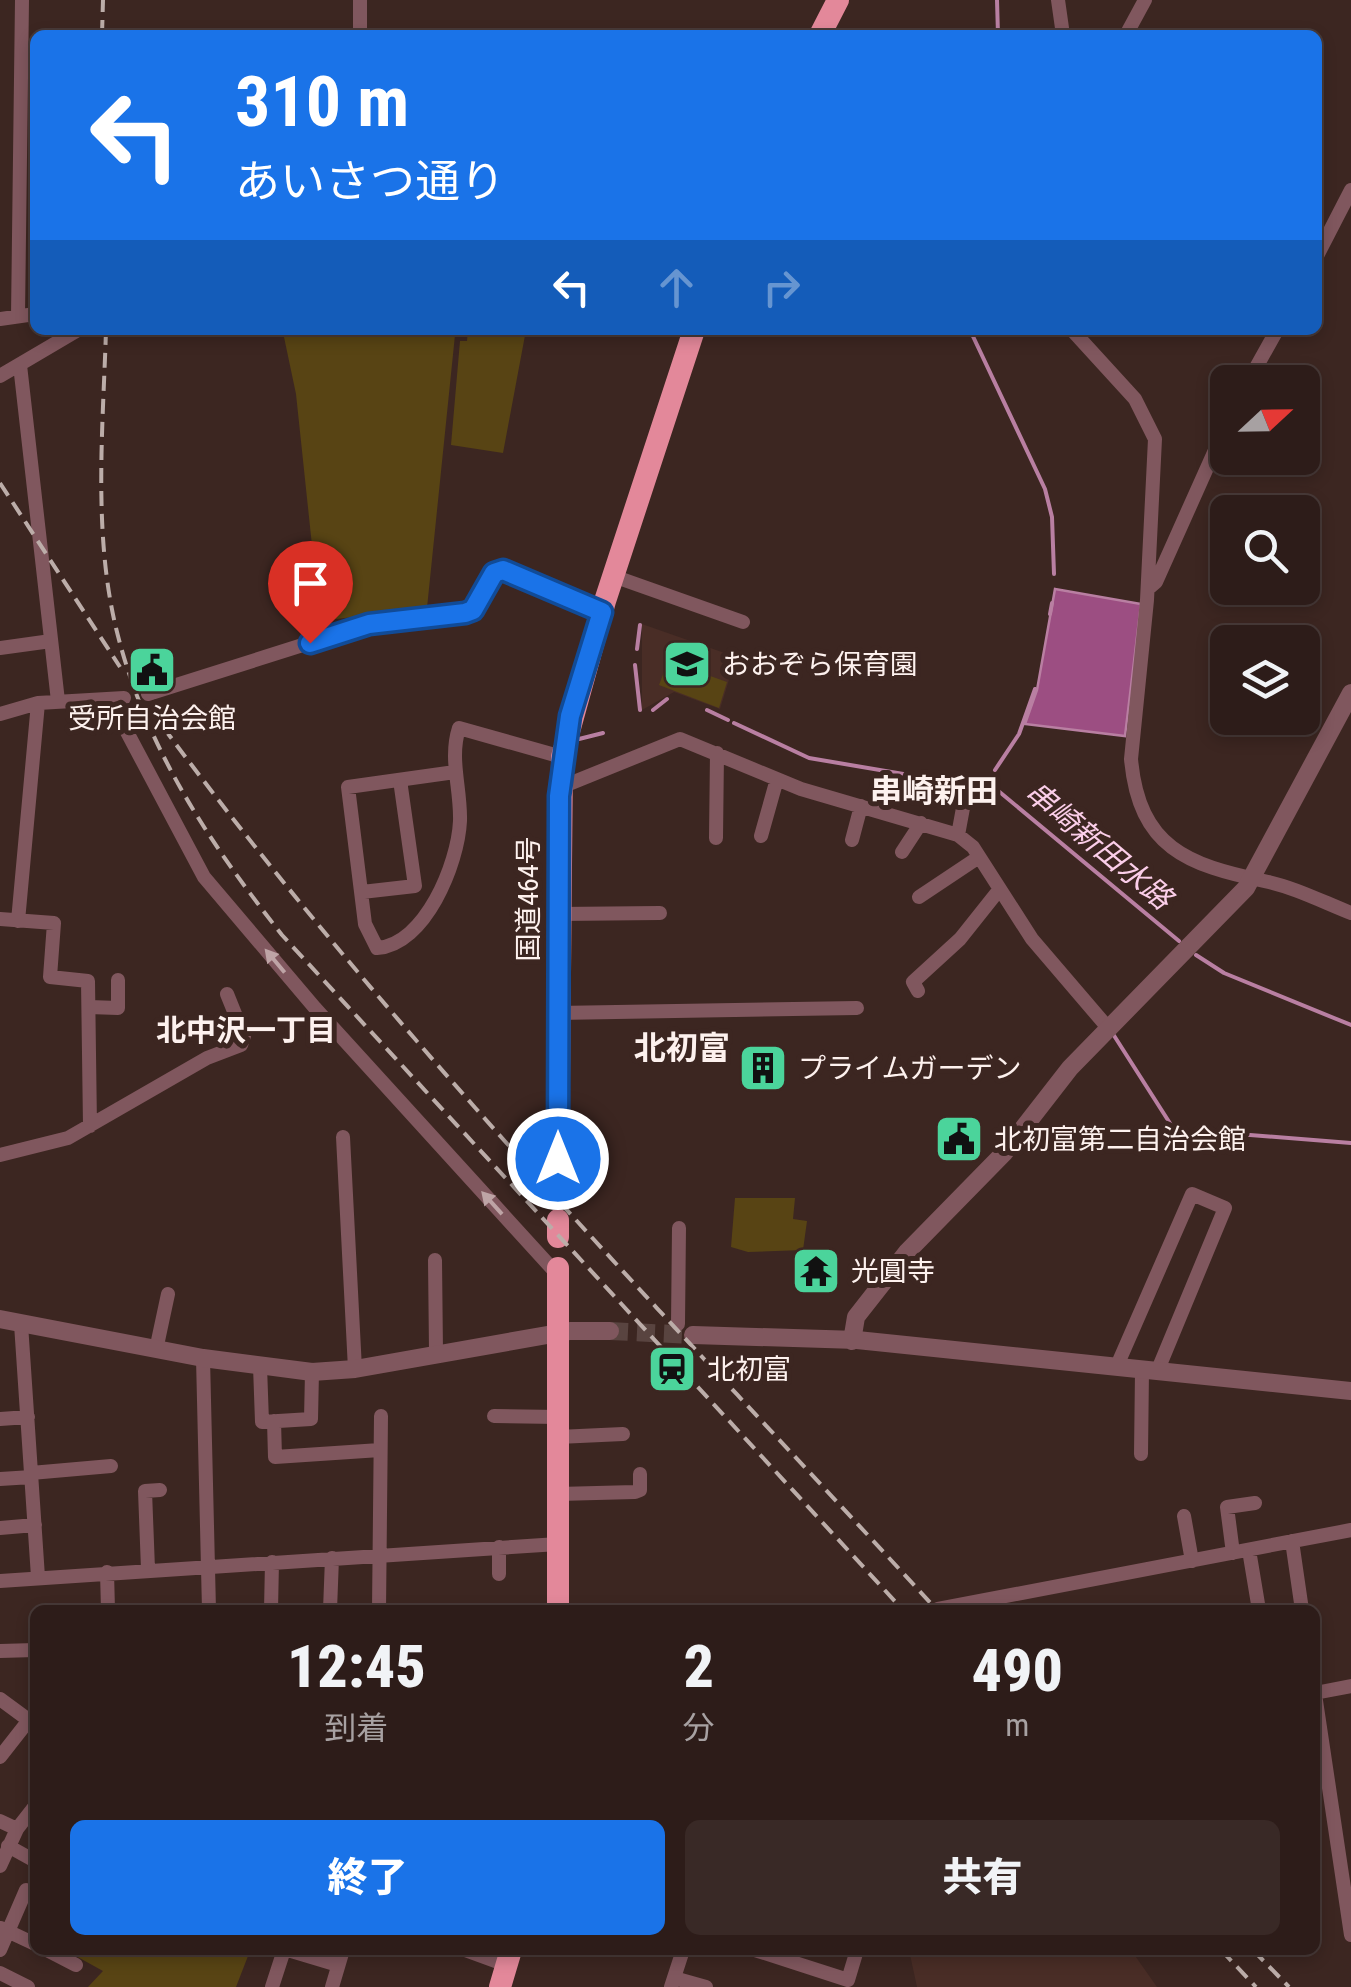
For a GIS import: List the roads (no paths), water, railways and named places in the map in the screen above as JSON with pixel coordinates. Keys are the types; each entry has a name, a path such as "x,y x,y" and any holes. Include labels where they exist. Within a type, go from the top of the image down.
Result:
{"highway":[{"path":"823,30 838,0"},
{"name":"国道464号","path":"558,1189 562,757 613,576 692,335"},
{"path":"558,1271 558,1605"}],"street":[{"path":"18,316 22,0"},
{"path":"360,0 360,30"},
{"path":"1058,0 1062,30"},
{"path":"1129,30 1145,0"},
{"path":"1322,246 1351,190"},
{"path":"0,320 30,315"},
{"path":"0,376 66,335"},
{"path":"1076,335 1135,400 1155,439 1148,588 1131,759 1136,793 1165,842 1216,872 1297,891 1351,913"},
{"path":"1257,365 1274,335"},
{"path":"20,366 58,702"},
{"path":"1148,588 1156,582 1210,460"},
{"path":"148,694 369,624 465,613 473,610 494,573 503,570 602,612"},
{"path":"613,576 743,622"},
{"path":"0,648 51,640"},
{"path":"0,714 38,703 117,699 204,877 315,1008 558,1271"},
{"path":"852,1341 851,1328 872,1294 1004,1153 1070,1068 1215,925 1252,880 1350,699"},
{"path":"18,920 38,703"},
{"path":"455,772 348,787 366,924 377,948 390,947 424,924 441,886 460,823 453,746 459,728 562,757"},
{"path":"560,788 671,741 688,740 777,779 958,835 979,857 1032,939 1109,1029"},
{"path":"716,752 716,838"},
{"path":"761,836 777,779"},
{"path":"362,892 414,886 400,780"},
{"path":"852,840 860,806"},
{"path":"958,835 963,808"},
{"path":"902,852 921,822"},
{"path":"920,897 979,857"},
{"path":"918,992 912,982 960,938 999,890"},
{"path":"559,914 660,913"},
{"path":"0,919 54,923 50,977 88,981 90,1126"},
{"path":"89,1008 118,1008 118,980"},
{"path":"0,1156 68,1138 207,1058 241,1045 244,1036 226,994"},
{"path":"558,1013 857,1008"},
{"path":"343,1137 355,1368"},
{"path":"1116,1368 1192,1194 1224,1208 1150,1371 1141,1454"},
{"path":"679,1228 685,1330 852,1341 1351,1391"},
{"path":"434,1260 436,1351"},
{"path":"156,1350 168,1294"},
{"path":"0,1319 203,1358 312,1372 558,1333 610,1331"},
{"path":"21,1324 38,1577"},
{"path":"203,1358 209,1605"},
{"path":"260,1366 262,1422 311,1419 312,1372"},
{"path":"379,1605 381,1416"},
{"path":"494,1416 623,1434"},
{"path":"0,1419 28,1417"},
{"path":"274,1422 275,1456 380,1450"},
{"path":"0,1479 111,1466"},
{"path":"558,1494 634,1492 640,1490 640,1474"},
{"path":"148,1569 145,1491 160,1490"},
{"path":"1233,1553 1226,1507 1255,1502"},
{"path":"1184,1516 1192,1561"},
{"path":"0,1528 35,1525"},
{"path":"959,1605 1351,1530"},
{"path":"1292,1541 1301,1605"},
{"path":"0,1580 558,1544"},
{"path":"499,1548 499,1574"},
{"path":"1249,1550 1258,1605"},
{"path":"330,1605 332,1558"},
{"path":"271,1605 272,1562"},
{"path":"107,1572 108,1605"},
{"path":"0,1651 30,1650"},
{"path":"1320,1693 1351,1686"},
{"path":"0,1699 30,1722"},
{"path":"0,1758 30,1725"},
{"path":"1320,1727 1351,1935"},
{"path":"0,1866 30,1813"},
{"path":"0,1821 18,1829"},
{"path":"8,1846 30,1859"},
{"path":"0,1950 4,1929 26,1890 30,1892"},
{"path":"4,1929 30,1942"},
{"path":"57,1955 76,1965"},
{"path":"272,1987 284,1955"},
{"path":"476,1955 506,1968"},
{"path":"681,1955 673,1982 706,1987"},
{"path":"770,1955 848,1980 856,1955"},
{"path":"332,1987 340,1958"},
{"path":"0,1973 28,1987"}],"waterway":[{"name":"串崎新田水路","path":"997,0 998,30"},
{"name":"串崎新田水路","path":"972,335 1045,489 1052,517 1054,574"},
{"name":"串崎新田水路","path":"1050,614 1052,603"},
{"path":"637,649 640,625"},
{"path":"635,665 640,710"},
{"name":"串崎新田水路","path":"995,770 1019,734 1035,689"},
{"path":"653,710 667,699"},
{"path":"707,710 728,720"},
{"path":"734,723 809,758 927,778"},
{"path":"579,739 603,733"},
{"name":"串崎新田水路","path":"990,784 1179,941"},
{"name":"串崎新田水路","path":"1196,955 1224,973 1351,1025"},
{"path":"1113,1034 1173,1128 1194,1148 1225,1133 1351,1143"}],"tunnel":[{"path":"610,1331 693,1335"}],"railway":[{"path":"102,30 103,0"},
{"path":"106,335 102,517 116,628 144,713 205,828 282,935 898,1605"},
{"path":"0,483 120,667"},
{"path":"149,708 334,944 431,1058 932,1605"},
{"path":"1226,1955 1256,1987"},
{"path":"1258,1955 1289,1987"}],"place":[{"name":"おおぞら保育園","path":"687,664"},
{"name":"受所自治会館","path":"152,670"},
{"name":"プライムガーデン","path":"763,1068"},
{"name":"北初富第二自治会館","path":"959,1139"},
{"name":"光圓寺","path":"816,1271"},
{"name":"北初富","path":"672,1369"}],"district":[{"name":"串崎新田","path":"934,791"},
{"name":"北中沢一丁目","path":"246,1030"},
{"name":"北初富","path":"682,1048"}]}
